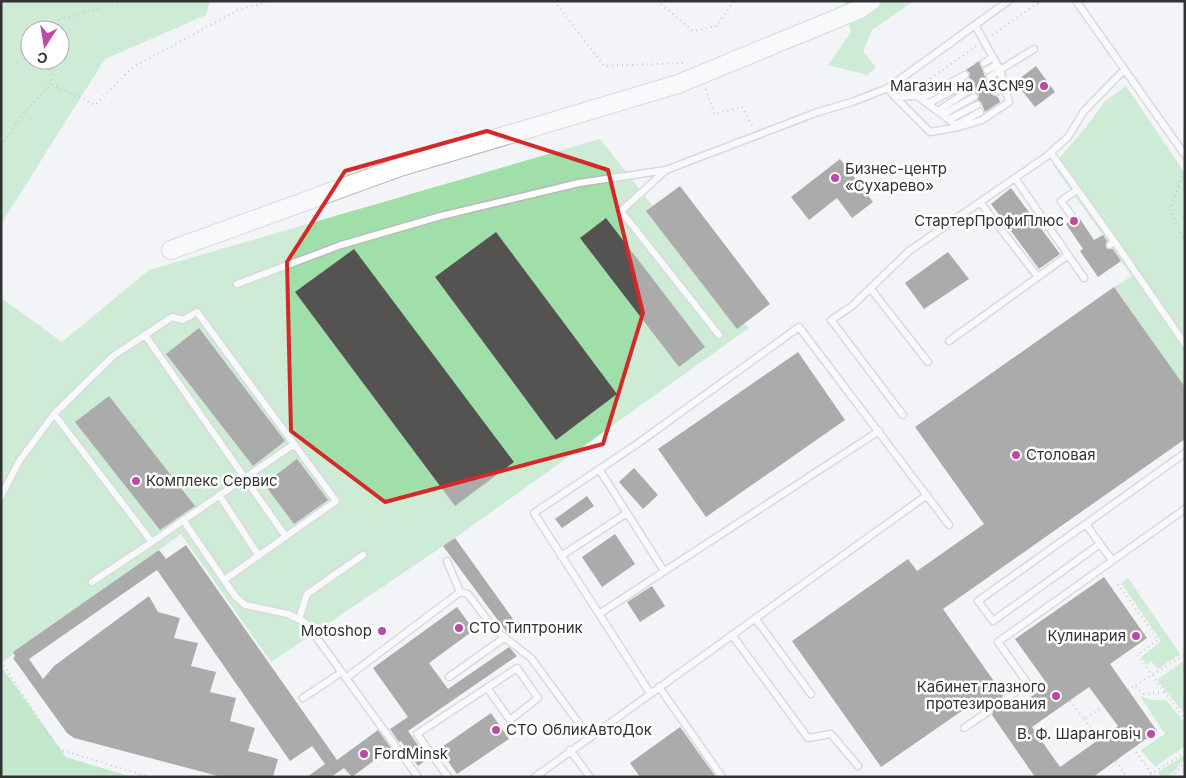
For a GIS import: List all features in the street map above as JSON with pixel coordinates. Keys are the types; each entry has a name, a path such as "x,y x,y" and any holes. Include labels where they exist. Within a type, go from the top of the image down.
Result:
{"main road":[{"path":"170,250 397,168 678,84 860,8 871,1"}],"lane":[{"path":"237,284 341,245 441,216 579,183 666,170 888,88 1008,1"},
{"path":"1076,1 1185,155"},
{"path":"888,88 930,132 982,120 1009,102 998,68 985,40 975,25"},
{"path":"990,77 998,68 1034,49"},
{"path":"993,57 986,66 998,68"},
{"path":"903,415 831,320 852,306 909,251 1051,153 1068,137 1084,111 1124,70"},
{"path":"921,99 965,75"},
{"path":"993,85 1002,79"},
{"path":"929,103 968,82"},
{"path":"996,92 1005,87"},
{"path":"941,112 971,89"},
{"path":"895,97 917,96 958,126"},
{"path":"941,112 974,97"},
{"path":"950,119 978,105"},
{"path":"958,126 980,112"},
{"path":"1051,153 1112,243 1185,344"},
{"path":"666,170 621,211 719,335"},
{"path":"1015,178 1084,278"},
{"path":"1071,215 1061,201 1077,190"},
{"path":"980,202 1038,277"},
{"path":"949,341 1068,255"},
{"path":"870,288 928,362"},
{"path":"1,496 20,460 54,414 113,356 172,317 183,320 197,312 336,501 224,580"},
{"path":"650,693 534,513 600,469 799,327 949,525"},
{"path":"145,335 244,480 286,537"},
{"path":"54,414 152,542"},
{"path":"599,614 879,431"},
{"path":"92,582 244,480 294,444"},
{"path":"1100,544 993,621 978,601 1185,453"},
{"path":"600,469 664,571"},
{"path":"219,495 259,556"},
{"path":"535,777 927,495"},
{"path":"1006,698 1028,684 998,642 1185,509"},
{"path":"562,556 627,513"},
{"path":"183,520 235,596 245,605 288,614 306,623 418,777"},
{"path":"1086,524 1112,560"},
{"path":"298,619 307,594 363,555"},
{"path":"447,561 460,592"},
{"path":"303,698 344,675 460,592 468,594 473,599 495,630 531,658 589,737"},
{"path":"755,618 811,694"},
{"path":"732,635 808,738 831,734 858,766"},
{"path":"449,677 504,638"},
{"path":"448,777 417,734 488,689 517,668 538,698 510,720 488,689"},
{"path":"659,687 722,777"},
{"path":"964,728 989,711"},
{"path":"570,750 590,777"}],"path":[{"path":"59,20 124,1"},
{"path":"51,84 96,104 133,67 240,9 271,1"},
{"path":"554,1 604,66 684,62 690,68"},
{"path":"658,1 693,32 717,26 734,1"},
{"path":"895,97 913,90 1041,1"},
{"path":"49,70 51,84"},
{"path":"1,146 23,114 51,84 53,70"},
{"path":"705,86 714,114 742,107 758,136"},
{"path":"1185,167 1170,211 1185,240"},
{"path":"1118,584 1158,640 1137,655 1185,718"},
{"path":"1128,690 1183,656 1185,658"},
{"path":"1,661 58,749 149,777"},
{"path":"1134,686 1144,694 1164,692"},
{"path":"1070,700 1100,740"},
{"path":"1084,719 1103,707"},
{"path":"1136,752 1154,777"},
{"path":"1146,777 1185,753"},
{"path":"1116,761 1127,777"},
{"path":"1171,777 1185,762"}],"highlighted area":[{"path":"487,131 608,170 643,313 603,444 385,502 291,431 287,262 345,171"}],"green space":[{"path":"1,1 210,1 206,15 105,59 1,224"},
{"path":"844,1 914,1 872,30 863,51 876,68 867,75 828,65 851,32"},
{"path":"1126,86 1185,173 1185,387 1114,287 1132,276 1053,165 1087,126 1105,101"},
{"path":"600,139 749,328 455,538 271,662 181,534 1,663 1,298 62,342 149,270"},
{"path":"1128,578 1180,654 1158,669 1151,661 1147,665 1141,657 1161,641 1121,583"},
{"path":"1182,662 1185,666 1185,714 1157,680"},
{"path":"1,666 66,757 132,777 1,777"},
{"path":"1140,696 1152,700 1166,700 1185,723 1185,746 1155,767 1141,750 1165,734"},
{"path":"1185,755 1185,759 1168,777 1161,777 1158,772"}],"building":[{"path":"979,61 989,82 988,86 992,90 991,94 998,97 1000,102 985,112 981,102 978,100 979,95 975,92 976,88 969,77 970,73 966,70"},
{"path":"1036,66 1055,92 1035,107 1015,82"},
{"name":"Бизнес-центр «Сухарево»","path":"840,159 873,202 852,218 837,198 809,220 791,197"},
{"path":"680,186 770,304 737,329 646,211"},
{"path":"1011,188 1060,254 1039,269 991,204"},
{"path":"1078,216 1094,240 1103,235 1107,241 1106,248 1113,249 1121,261 1098,277 1080,251 1083,249 1066,224"},
{"path":"606,218 705,347 679,367 580,238"},
{"path":"496,232 617,394 556,440 435,277"},
{"path":"354,249 514,462 455,506 295,292"},
{"path":"948,252 969,279 924,309 905,283"},
{"path":"1114,287 1185,387 1185,439 943,609 1003,694 1002,701 1009,702 1013,709 1048,685 1015,639 1104,577 1147,638 1110,664 1157,731 1093,777 1035,777 992,715 993,708 986,707 979,699 881,767 792,641 908,559 917,571 984,524 915,427","holes":["1089,687 1118,726 1060,767 1032,727"]},
{"path":"199,328 285,441 253,466 166,354"},
{"path":"798,352 845,420 706,517 658,449"},
{"path":"109,396 195,506 160,530 75,422"},
{"path":"297,459 328,500 294,524 264,484"},
{"path":"634,468 658,495 643,509 619,482"},
{"path":"587,496 594,506 562,528 555,519"},
{"path":"615,534 635,564 602,587 582,557"},
{"path":"455,538 518,626 508,634 443,546"},
{"path":"186,545 337,760 378,730 391,748 352,777 344,768 331,777 307,777 325,764 312,746 290,761 157,570 29,659 43,679 54,666 149,596 158,612 180,618 174,638 198,643 191,666 216,672 210,692 236,698 230,721 255,728 248,751 278,759 273,777 222,777 74,738 67,733 13,658 15,656 13,652 159,550 166,559"},
{"path":"652,586 665,606 640,622 627,602"},
{"path":"457,607 474,630 429,663 448,689 509,647 517,656 408,731 428,759 418,766 401,741 399,742 390,729 408,717 373,668"},
{"path":"491,713 509,739 457,774 439,749"},
{"path":"680,727 716,777 640,777 630,763"}],"place":[{"name":"Магазин на АЗС№9","path":"1044,86"},
{"name":"Бизнес-центр «Сухарево»","path":"835,178"},
{"name":"СтартерПрофиПлюс","path":"1074,221"},
{"name":"Столовая","path":"1016,455"},
{"name":"Комплекс Сервис","path":"136,481"},
{"name":"СТО Типтроник","path":"459,628"},
{"name":"Motoshop","path":"382,631"},
{"name":"Кулинария","path":"1136,636"},
{"name":"Кабинет глазного протезирования","path":"1056,696"},
{"name":"СТО ОбликАвтоДок","path":"496,730"},
{"name":"В. Ф. Шаранговіч","path":"1151,734"},
{"name":"FordMinsk","path":"364,754"}]}
